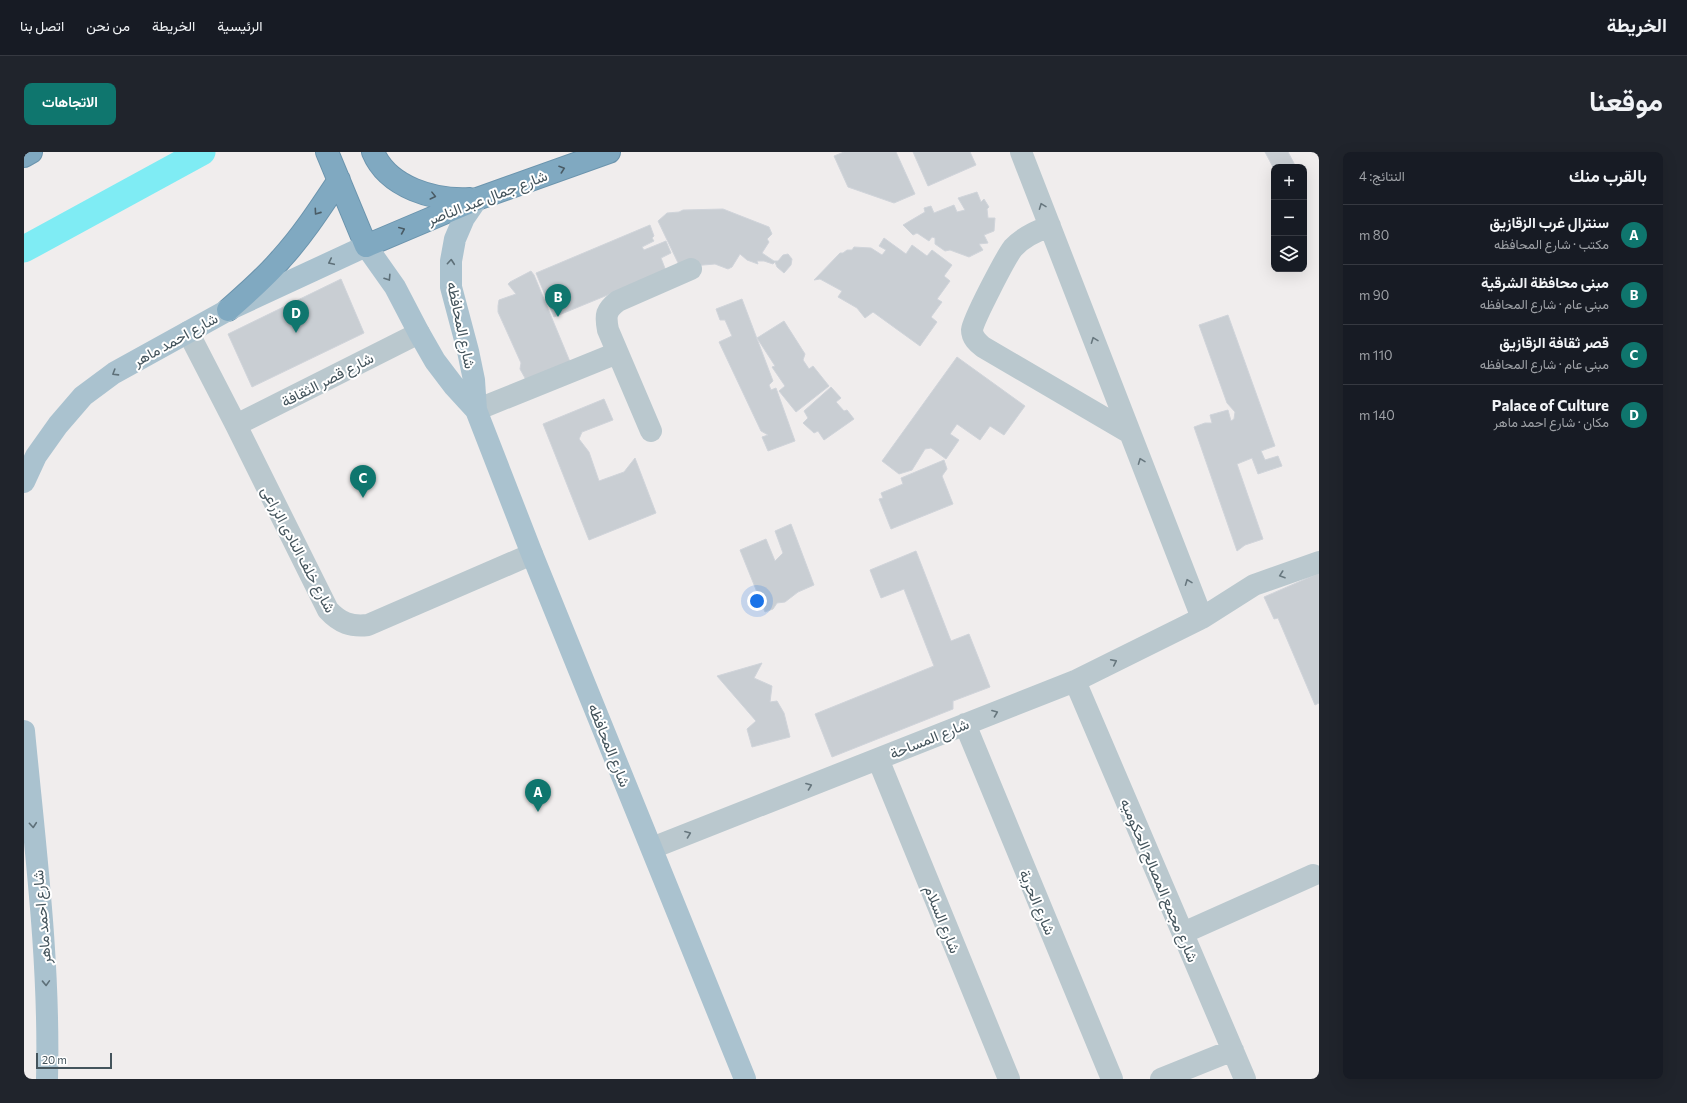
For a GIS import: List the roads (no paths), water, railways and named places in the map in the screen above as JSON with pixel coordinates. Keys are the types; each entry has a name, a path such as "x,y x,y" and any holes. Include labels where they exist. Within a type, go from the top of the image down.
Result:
{"highway":[{"path":"24,156 31,152"},
{"path":"327,152 366,246"},
{"name":"شارع جمال عبد الناصر","path":"366,246 477,199 609,152"},
{"path":"375,157 393,177 419,191 433,196 455,200 477,199"},
{"path":"228,310 251,290 282,259 338,178"}],"main road":[{"name":"شارع المحافظه","path":"477,199 464,218 455,239 451,261 451,287 474,380 476,410 532,554 746,1079"},
{"name":"شارع المحافظه","path":"366,246 395,287 435,361 454,386 476,410"},
{"name":"شارع احمد ماهر","path":"24,482 36,456 58,425 83,396 114,373 228,310 366,246"},
{"name":"شارع احمد ماهر","path":"24,731 45,958 48,1037 47,1079"}],"street":[{"path":"1021,152 1202,618"},
{"path":"1050,226 1030,234 1014,248 1002,266 975,320 972,331 975,340 983,347 1130,433"},
{"path":"651,430 617,353 608,330 606,319 609,308 618,301 691,270"},
{"name":"شارع خلف النادى الزراعى","path":"188,332 328,610 336,618 346,624 356,626 368,625 532,554"},
{"name":"شارع قصر الثقافة","path":"236,425 419,333"},
{"path":"476,410 617,353"},
{"name":"شارع المساحة","path":"652,848 1075,681 1202,618 1254,585 1319,562"},
{"name":"شارع مجمع المصالح الحكوميه","path":"1075,681 1245,1079"},
{"name":"شارع الحرية","path":"964,724 1112,1079"},
{"name":"شارع السلام","path":"878,759 1009,1079"},
{"path":"1183,933 1313,875"},
{"path":"1161,1079 1233,1050"}],"waterway":[{"path":"24,249 202,152"}],"place":[{"name":"مبنى محافظة الشرقية","path":"558,317"},
{"name":"Palace of Culture","path":"296,333"},
{"name":"قصر ثقافة الزقازيق","path":"363,498"},
{"name":"سنترال غرب الزقازيق","path":"538,812"}]}
